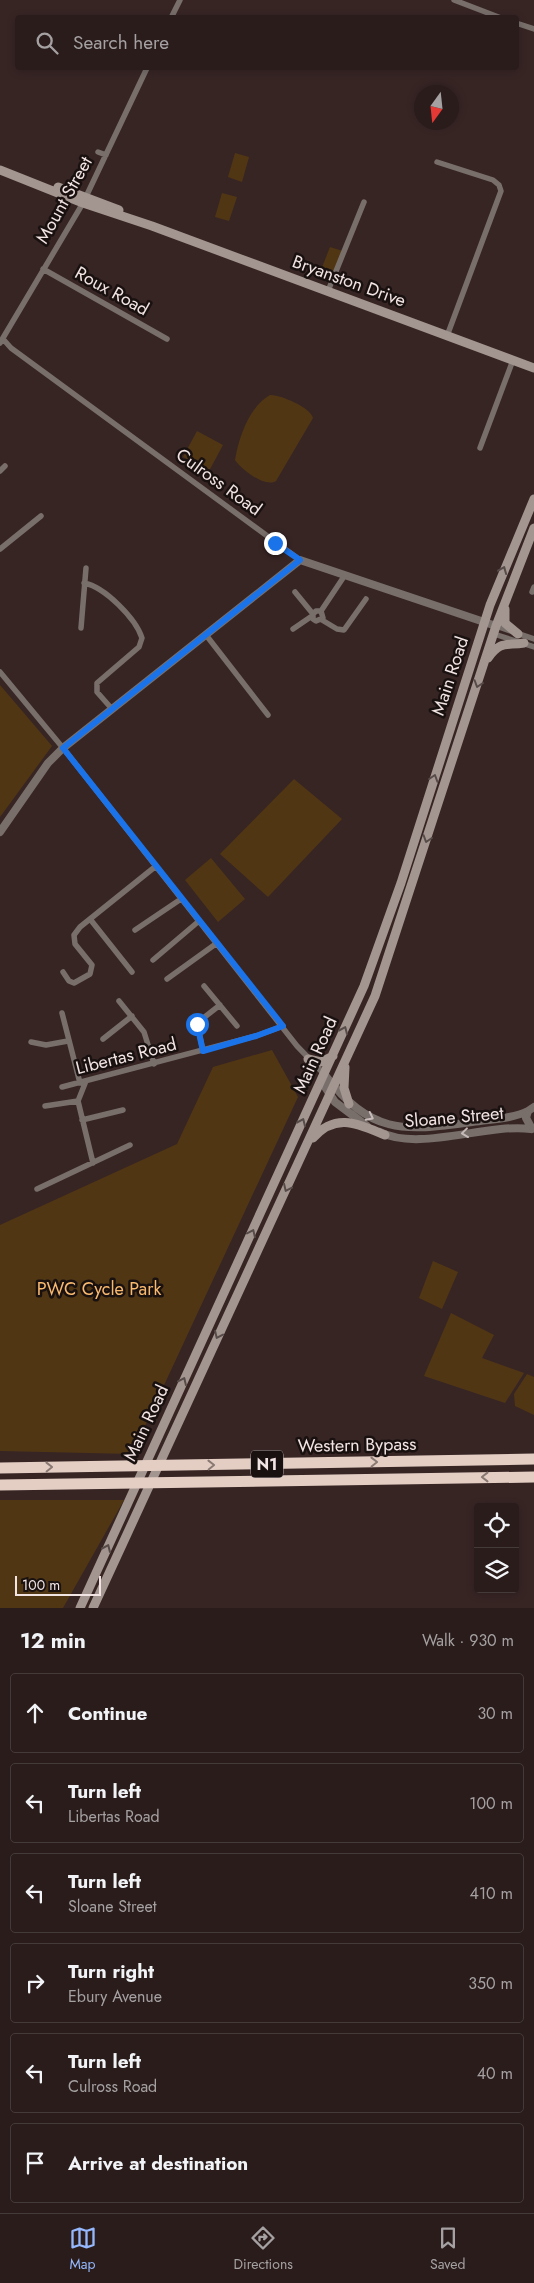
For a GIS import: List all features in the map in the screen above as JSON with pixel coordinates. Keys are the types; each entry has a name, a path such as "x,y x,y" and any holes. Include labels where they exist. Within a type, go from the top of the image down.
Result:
{"highway":[{"name":"Western Bypass","path":"0,1468 534,1460"},
{"name":"Western Bypass","path":"0,1485 534,1477"}],"main road":[{"name":"Bryanston Drive","path":"2,171 22,175 152,226 534,368"},
{"name":"Main Road","path":"80,1608 321,1076 333,1056 364,986 389,917 483,626 504,567 534,498"},
{"name":"Main Road","path":"93,1608 308,1144 333,1086 346,1062 382,978 495,630 534,528"},
{"path":"505,601 505,623 518,634"},
{"path":"485,661 493,651 503,644 524,644"},
{"path":"308,1059 321,1062 333,1056"},
{"path":"346,1062 344,1088 350,1104"},
{"path":"308,1144 324,1128 340,1122 357,1124 385,1135"}],"street":[{"path":"173,15 180,0"},
{"path":"454,0 493,15"},
{"path":"519,24 534,29"},
{"name":"Mount Street","path":"3,339 84,200 147,70"},
{"path":"98,152 106,155"},
{"path":"436,162 450,164 493,180 501,187 499,201 447,336"},
{"path":"328,291 364,202"},
{"name":"Roux Road","path":"43,270 167,339"},
{"name":"Culross Road","path":"0,331 3,339 11,348 300,560 468,617 483,626 534,647"},
{"path":"480,448 513,360"},
{"path":"0,471 6,466"},
{"path":"0,549 41,516"},
{"path":"0,832 48,762 63,748 300,560"},
{"path":"81,628 86,568"},
{"path":"293,629 316,611 321,611 345,575"},
{"path":"84,583 94,586 110,597 142,638 139,647 97,683 98,694 112,710"},
{"path":"295,592 316,622 322,620 337,629 344,630 366,599"},
{"path":"321,611 324,616 322,620"},
{"name":"Culross Road","path":"495,630 534,639"},
{"path":"206,635 268,715"},
{"name":"Sloane Street","path":"0,672 63,748 321,1076 350,1104 368,1117 385,1124 420,1128 513,1116 531,1109"},
{"path":"63,972 71,982 76,983 92,972 92,966 74,944 73,938 76,930 156,866"},
{"path":"135,930 181,899"},
{"path":"90,919 132,972"},
{"path":"153,960 199,921"},
{"path":"167,979 217,943"},
{"path":"204,986 237,1026"},
{"path":"119,1001 144,1032 154,1064"},
{"path":"203,1051 197,1023 220,1005"},
{"path":"62,1013 68,1041 83,1082 78,1101 93,1163"},
{"path":"103,1039 132,1016"},
{"name":"Libertas Road","path":"62,1088 203,1051 283,1026"},
{"path":"31,1042 46,1045 68,1041"},
{"name":"Sloane Street","path":"321,1076 329,1096 358,1120 385,1135 417,1138 512,1127 533,1130"},
{"path":"45,1106 78,1101"},
{"path":"531,1109 526,1118 533,1130"},
{"path":"82,1120 123,1110"},
{"path":"37,1189 130,1145"}],"green space":[{"path":"235,153 249,157 242,182 228,177"},
{"path":"222,193 237,197 229,221 215,217"},
{"path":"330,247 343,251 331,279 319,275"},
{"path":"270,395 294,402 307,410 313,418 276,481 266,482 242,468 235,460 246,423 256,407"},
{"path":"197,431 223,445 209,471 183,457"},
{"path":"0,685 52,746 0,817"},
{"path":"294,779 342,819 268,897 220,854"},
{"path":"211,858 245,899 218,922 185,880"},
{"name":"PWC Cycle Park","path":"272,1050 298,1097 132,1454 0,1451 0,1225 177,1144 213,1067"},
{"path":"433,1261 458,1272 442,1309 419,1298"},
{"path":"451,1313 494,1335 482,1358 524,1373 505,1403 424,1376"},
{"path":"527,1374 534,1377 534,1415 515,1406 514,1394"},
{"path":"0,1500 124,1500 63,1608 0,1608"}],"route":[{"path":"197,1024 203,1051 283,1026 63,748 300,560 275,543"}]}
